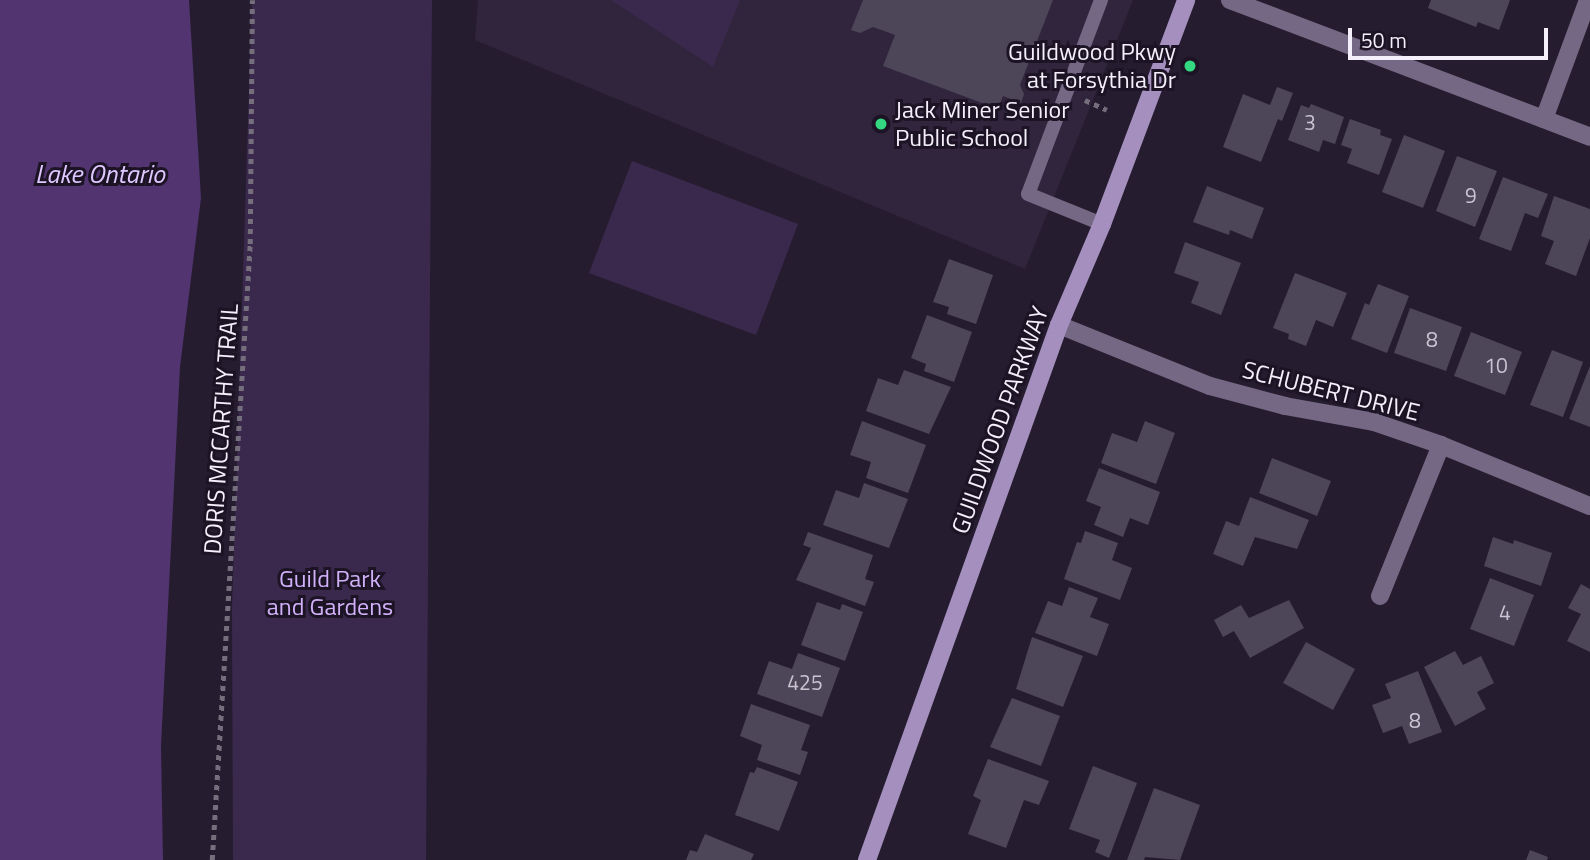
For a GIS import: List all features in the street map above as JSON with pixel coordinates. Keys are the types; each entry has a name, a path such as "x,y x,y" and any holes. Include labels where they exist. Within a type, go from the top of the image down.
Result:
{"street":[{"name":"GUILDWOOD PARKWAY","path":"867,860 1059,325 1101,224 1186,0"},
{"path":"1230,0 1590,137"},
{"path":"1544,119 1588,0"},
{"name":"SCHUBERT DRIVE","path":"1059,325 1210,386 1285,406 1374,422 1441,445 1590,506"},
{"path":"1380,596 1441,445"}],"lane":[{"path":"1101,0 1028,194 1101,224"}],"path":[{"name":"DORIS MCCARTHY TRAIL","path":"212,860 250,244 252,0"}],"shaded area":[{"name":"Jack Miner Senior Public School","path":"478,0 1133,0 1025,269 475,40"}],"green space":[{"name":"Guild Park and Gardens","path":"252,0 432,0 426,860 233,860 232,609"},
{"path":"611,0 740,0 713,67"},
{"path":"632,161 798,224 756,335 589,273"}],"water":[{"name":"Lake Ontario","path":"0,0 189,0 201,198 180,367 161,746 163,860 0,860"}],"building":[{"path":"863,0 1053,0 1020,85 1024,94 1021,103 1003,96 998,109 883,66 895,35 873,27 860,33 851,30"},
{"path":"1431,0 1510,0 1499,30 1478,22 1476,27 1428,8"},
{"path":"1277,87 1293,93 1282,121 1278,119 1261,162 1223,147 1243,94 1270,105"},
{"path":"1311,104 1344,117 1335,144 1323,140 1319,152 1288,140 1301,105 1309,108"},
{"path":"1350,119 1381,130 1380,135 1392,139 1379,175 1347,163 1352,149 1341,145"},
{"path":"1404,135 1445,151 1423,208 1382,192"},
{"path":"1457,156 1497,171 1475,227 1436,211"},
{"path":"1503,177 1548,194 1538,218 1525,213 1511,251 1479,239"},
{"path":"1207,186 1264,208 1252,239 1230,230 1229,235 1193,222"},
{"path":"1554,196 1590,209 1590,238 1576,276 1545,264 1554,241 1541,236"},
{"path":"1185,242 1241,263 1221,315 1191,303 1199,282 1174,273"},
{"path":"949,259 993,275 976,324 947,314 949,307 933,302"},
{"path":"1295,273 1347,293 1333,327 1316,320 1306,346 1288,339 1289,334 1273,328"},
{"path":"1378,284 1409,296 1387,353 1351,339 1365,303 1369,305"},
{"path":"1410,308 1462,327 1446,371 1394,353"},
{"path":"927,315 972,332 954,382 924,371 926,364 911,358"},
{"path":"1471,332 1522,352 1505,395 1454,376"},
{"path":"1552,350 1583,362 1563,417 1530,405"},
{"path":"1590,366 1590,427 1569,419"},
{"path":"904,370 951,387 929,434 866,411 878,378 898,385"},
{"path":"862,421 926,445 908,493 866,478 871,462 850,455"},
{"path":"1145,421 1175,433 1156,484 1101,463 1112,433 1137,442"},
{"path":"1272,458 1331,481 1317,516 1259,493"},
{"path":"1099,468 1160,492 1148,525 1130,518 1123,537 1094,525 1101,507 1086,501"},
{"path":"864,483 908,499 889,548 823,525 836,490 859,498"},
{"path":"1250,497 1309,520 1297,549 1255,537 1243,566 1213,554 1226,521 1239,526"},
{"path":"1085,531 1118,543 1112,560 1132,568 1120,600 1064,579 1077,542 1081,543"},
{"path":"808,532 873,555 865,579 874,582 865,606 796,580 811,548 803,545"},
{"path":"1493,537 1513,544 1514,540 1552,553 1541,586 1484,566"},
{"path":"1490,578 1534,595 1514,646 1470,629"},
{"path":"1581,584 1590,589 1590,652 1567,641 1581,614 1568,608"},
{"path":"1069,587 1098,598 1090,617 1109,624 1097,656 1035,633 1048,601 1062,606"},
{"path":"1289,600 1304,628 1250,658 1234,631 1223,637 1214,620 1241,605 1249,618"},
{"path":"817,602 840,610 842,604 863,612 845,661 801,645"},
{"path":"1032,637 1083,656 1063,707 1016,689"},
{"path":"1306,642 1355,669 1333,710 1283,683"},
{"path":"1455,651 1463,665 1481,656 1494,683 1477,692 1486,709 1455,726 1424,667"},
{"path":"798,653 840,668 822,717 757,694 769,661 792,669"},
{"path":"1418,671 1442,732 1409,744 1402,726 1383,733 1372,705 1391,698 1385,684"},
{"path":"1012,698 1060,716 1041,766 990,747"},
{"path":"751,704 810,725 801,750 808,752 800,775 757,760 762,745 740,736"},
{"path":"988,759 1049,781 1039,805 1024,800 1006,848 968,834 981,800 973,796"},
{"path":"1093,766 1137,783 1109,858 1095,852 1100,840 1069,829"},
{"path":"757,767 798,782 779,831 735,815 750,772 754,773"},
{"path":"1154,788 1200,805 1180,860 1145,857 1144,860 1127,860"},
{"path":"705,834 754,854 751,860 686,860 690,850 697,852"},
{"path":"1530,850 1548,857 1547,860 1526,860"}],"place":[{"name":"Guildwood Pkwy at Forsythia Dr","path":"1190,66"},
{"name":"Jack Miner Senior Public School","path":"881,124"}]}
